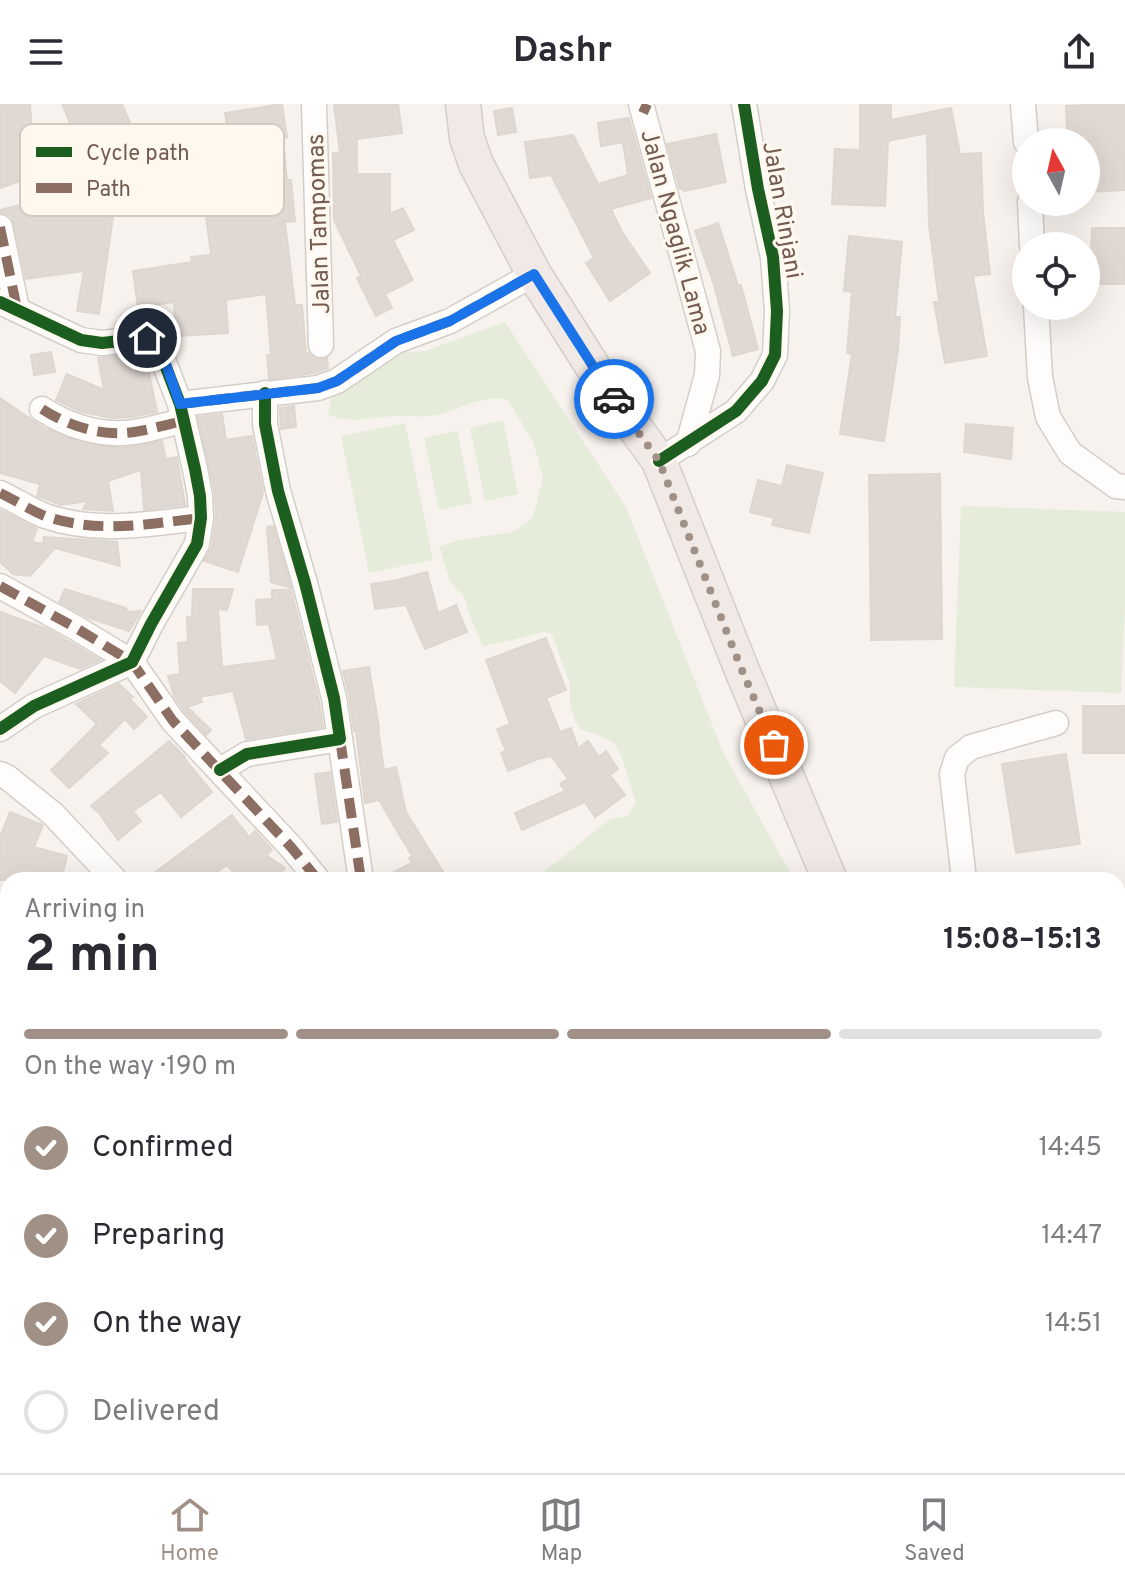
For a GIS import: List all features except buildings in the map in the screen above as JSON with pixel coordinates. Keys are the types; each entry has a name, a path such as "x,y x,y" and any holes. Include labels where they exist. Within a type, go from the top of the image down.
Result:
{"highway":[{"path":"463,104 467,138 476,164 534,274 605,386 673,452 741,668 827,872"}],"street":[{"name":"Jalan Tampomas","path":"314,104 321,345"},
{"name":"Jalan Rinjani","path":"673,452 736,411 762,381 775,355 777,311 773,257 744,104"},
{"path":"1023,104 1025,128"},
{"name":"Jalan Ngaglik Lama","path":"644,107 708,351 707,375 673,452"},
{"path":"0,227 9,306 81,340 102,343 147,338 159,345 182,413 200,496 201,518 197,544 132,662 34,706 0,729"},
{"path":"42,409 58,419 107,433 136,432 182,413 265,393 318,388 337,381 396,341 450,321 534,274"},
{"path":"1037,320 1040,377 1048,417 1070,453 1116,486 1125,487"},
{"path":"265,393 265,424 278,491 309,596 334,698 360,872"},
{"path":"0,493 43,515 96,527 201,518"},
{"path":"0,586 132,662 173,721 311,872"},
{"path":"963,872 952,774 957,758 971,747 1056,723"},
{"path":"220,770 247,754 340,739"},
{"path":"0,774 53,814 104,872"}],"green space":[{"path":"505,322 626,507 723,752 790,872 545,872 610,819 627,816 636,803 627,773 616,746 604,737 580,729 574,718 570,685 552,634 544,632 483,646 464,597 450,582 439,546 513,532 533,518 543,477 533,442 508,400 482,400 430,416 355,420 328,415 332,393 385,353 425,351"},
{"path":"503,420 518,494 485,501 470,428"},
{"path":"405,423 433,560 369,573 341,436"},
{"path":"457,431 472,503 439,510 424,438"},
{"path":"961,506 1125,512 1121,693 954,687"}],"marked path":[{"path":"643,113 647,104"},
{"path":"0,227 17,309"},
{"path":"180,404 318,388 337,381 396,341 450,321 534,274"},
{"path":"42,409 74,425 110,433 140,431 184,421"},
{"path":"0,493 45,516 84,525 142,525 201,518"},
{"path":"0,586 132,662 173,721 311,872"},
{"path":"340,739 360,872"}],"cycle path":[{"path":"659,461 736,411 762,381 775,355 777,311 773,257 744,104"},
{"path":"0,302 81,340 102,343 147,338 156,341 180,404 200,496 201,518 197,544 132,662 34,706 0,729"},
{"path":"220,770 247,754 340,739 334,698 278,491 265,424 265,393"}],"way so far":[{"path":"614,399 659,461 774,745"}],"route":[{"path":"147,338 159,345 180,404 318,388 337,381 396,341 450,321 534,274 614,399"}]}
